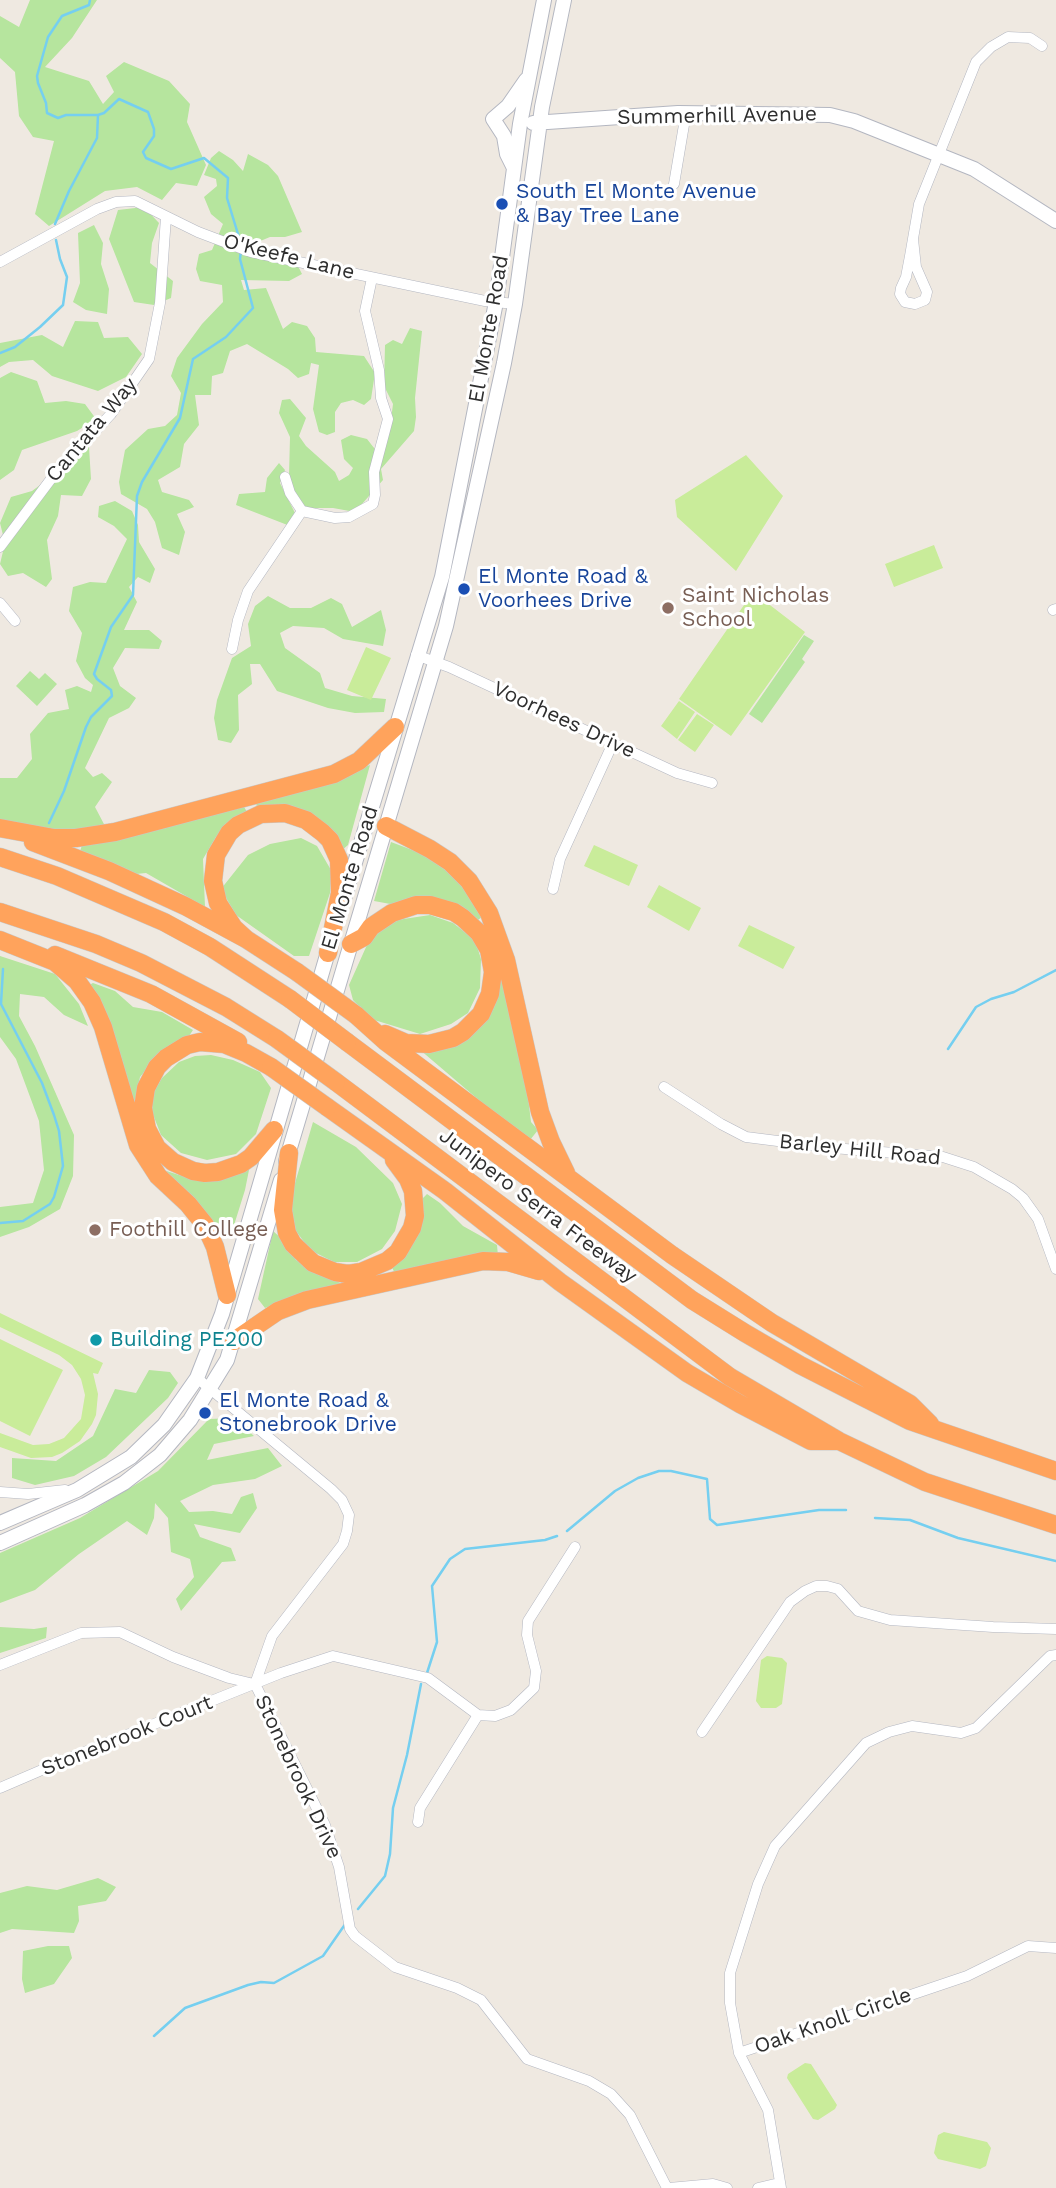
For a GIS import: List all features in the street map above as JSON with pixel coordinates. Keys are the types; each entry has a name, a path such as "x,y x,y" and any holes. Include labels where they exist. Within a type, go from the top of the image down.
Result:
{"highway":[{"path":"0,830 54,838 76,838 116,832 334,774 359,761 395,727"},
{"path":"246,939 234,928 218,903 213,881 216,855 229,833 238,825 261,814 285,813 306,820 323,833 330,840 339,860 340,893 328,953"},
{"path":"386,826 450,862 469,881 489,913 509,968 540,1112 567,1177"},
{"path":"0,830 135,882 246,939 297,972 386,1042 672,1255 742,1303 910,1404 938,1432"},
{"name":"Junipero Serra Freeway","path":"0,857 57,876 164,922 220,953 290,999 692,1300 800,1365 899,1416 938,1432 1056,1471"},
{"path":"351,944 391,913 416,905 429,905 454,912 471,924 489,950 493,972 490,994 481,1014 463,1032 441,1042 406,1043 356,1016"},
{"name":"Junipero Serra Freeway","path":"0,912 96,944 141,964 226,1007 277,1039 709,1362 839,1441 925,1482 1056,1525"},
{"path":"0,940 69,960 150,994 240,1043 271,1068"},
{"path":"25,948 43,955 66,970 92,1002 103,1027 138,1145 158,1176 188,1204 205,1225 215,1247 227,1295"},
{"path":"274,1130 241,1164 218,1172 205,1173 173,1162 157,1148 147,1129 143,1108 146,1088 157,1066 187,1045 200,1042 224,1044 246,1053 445,1191 560,1282 712,1389 811,1441 839,1441"},
{"path":"289,1153 283,1210 287,1233 293,1244 302,1255 324,1269 335,1272 361,1272 387,1261 398,1252 412,1228 415,1204 413,1191 401,1167 360,1131"},
{"path":"234,1341 292,1304 471,1263 508,1262 533,1269 560,1282"}],"main road":[{"name":"El Monte Road","path":"0,1523 56,1500 131,1457 164,1425 197,1378 209,1349 416,655 442,577 496,302 520,124 544,0"},
{"name":"El Monte Road","path":"1,1540 105,1495 142,1470 176,1438 228,1360 446,626 505,363 541,122 564,0"},
{"path":"514,169 504,136 493,119 508,107 529,76"},
{"name":"Summerhill Avenue","path":"520,124 686,113 830,115 854,121 974,169 1056,221"}],"street":[{"path":"913,239 916,267 927,292 925,300 915,304 905,302 900,294 906,277 919,204 976,62 991,47 1008,37 1030,38 1042,46"},
{"path":"674,184 686,113"},
{"name":"O'Keefe Lane","path":"0,262 97,209 116,202 135,201 228,244 251,251 372,278 515,304"},
{"name":"Cantata Way","path":"0,547 54,475 111,414 149,359 160,303 166,217"},
{"path":"285,477 290,493 302,511 335,518 349,517 373,503 376,495 374,472 388,419 381,398 379,370 365,311 372,278"},
{"path":"232,649 237,620 248,591 302,511"},
{"path":"0,603 15,621"},
{"name":"Voorhees Drive","path":"416,655 677,773 712,783"},
{"path":"553,889 560,859 613,743"},
{"name":"Barley Hill Road","path":"664,1087 746,1137 833,1149 943,1157 974,1167 1023,1198 1038,1219 1056,1269"},
{"name":"Stonebrook Drive","path":"197,1378 331,1489 342,1500 349,1515 342,1544 272,1636 255,1684 325,1825 340,1867 347,1921 355,1936 396,1967 457,1988 481,2000 527,2059 589,2081 611,2094 629,2115 668,2188"},
{"path":"0,1492 57,1492 84,1484 104,1474"},
{"path":"418,1822 420,1808 478,1715 495,1716 511,1710 534,1688 536,1671 527,1635 528,1621 575,1547"},
{"path":"702,1732 790,1602 816,1586 838,1589 858,1611 890,1620 992,1628 1056,1629"},
{"path":"0,1665 81,1633 120,1632 173,1657 229,1678 255,1684"},
{"path":"739,2053 730,2003 730,1973 758,1884 775,1846 866,1743 889,1732 912,1726 961,1732 976,1728 1050,1656 1056,1654"},
{"name":"Stonebrook Court","path":"0,1788 323,1658 343,1657 428,1678 478,1715"},
{"name":"Oak Knoll Circle","path":"758,2188 780,2185 768,2110 739,2053 967,1976 1028,1946 1056,1948"},
{"path":"668,2188 713,2184 727,2188"}],"green space":[{"path":"30,0 97,0 72,38 45,67 89,81 103,104 114,92 106,76 124,62 169,81 190,104 187,122 206,165 197,186 176,183 162,200 137,187 105,191 49,226 35,214 54,141 33,137 19,116 15,72 0,58 0,16 19,27"},
{"path":"219,151 243,171 248,154 268,165 278,176 302,232 285,237 270,237 253,244 251,253 297,264 302,274 289,281 241,280 244,290 266,288 283,329 292,322 307,326 315,338 316,352 364,356 375,373 371,399 364,405 353,400 341,403 335,412 335,432 327,435 319,432 313,409 319,365 311,363 309,374 298,378 247,344 230,351 223,373 212,376 211,395 195,395 199,425 184,444 180,467 158,480 162,492 189,500 194,507 177,514 185,532 179,555 162,548 155,522 147,509 121,494 119,482 125,450 148,429 165,426 177,415 181,393 171,376 177,358 202,324 223,302 222,285 200,281 196,269 199,254 212,250 223,224 211,214 204,197 217,186 216,179 204,175 211,158"},
{"path":"144,207 159,223 152,243 150,263 173,281 171,298 154,305 134,302 109,239 118,210"},
{"path":"94,225 103,243 101,264 109,289 107,314 86,310 73,302 80,283 78,233"},
{"path":"75,321 98,322 104,338 128,337 142,354 126,377 98,391 52,376 33,360 9,362 0,367 0,343 42,335 63,347"},
{"path":"410,328 422,331 414,431 381,469 383,480 355,512 309,508 293,502 289,476 290,437 279,413 282,400 290,399 306,418 299,436 306,446 335,472 339,481 349,475 353,468 344,459 341,440 351,435 367,439 378,453 390,428 393,404 384,386 385,345 393,340 402,344"},
{"path":"11,372 37,381 45,403 66,401 85,404 96,419 77,431 22,450 14,470 0,480 0,378"},
{"path":"89,447 91,479 82,496 61,495 58,516 47,540 52,579 46,587 23,573 8,576 0,564 5,543 0,523 11,497 32,491 51,477 69,449"},
{"path":"746,455 783,496 736,571 677,517 675,500"},
{"path":"279,463 285,470 280,483 297,517 290,526 236,505 239,494 265,492 267,478"},
{"path":"115,501 132,511 138,525 139,542 155,569 150,583 138,577 129,587 137,602 124,630 149,630 162,641 159,649 125,648 113,668 120,686 136,698 129,708 109,718 85,768 93,777 102,773 112,782 95,807 105,826 65,835 0,826 0,778 17,778 32,759 30,734 48,713 69,709 65,690 77,686 91,692 93,685 85,678 76,661 82,633 69,611 73,587 90,582 106,583 127,539 114,526 98,517 99,506"},
{"path":"934,545 943,568 894,587 885,564"},
{"path":"753,592 805,632 731,736 679,699"},
{"path":"268,596 290,608 311,608 331,598 342,604 352,627 381,610 386,630 383,646 343,639 324,628 293,626 280,633 285,648 320,673 325,688 352,696 386,699 384,712 355,713 328,708 277,691 260,664 250,664 252,684 238,695 239,730 231,743 218,740 214,718 217,700 232,658 251,646 248,624 255,606"},
{"path":"804,635 814,641 802,659 805,662 762,723 749,714"},
{"path":"366,647 391,658 371,700 347,690"},
{"path":"30,671 39,679 45,673 57,684 37,706 16,686"},
{"path":"679,701 695,712 677,739 661,726"},
{"path":"697,714 714,725 695,752 678,740"},
{"path":"370,765 348,845 341,851 335,840 257,809 256,801 329,782"},
{"path":"243,805 247,812 216,837 203,859 205,907 146,873 126,875 79,855 82,845"},
{"path":"301,838 317,846 331,870 330,893 309,956 294,956 236,915 221,889 248,855 270,844"},
{"path":"391,842 431,857 468,891 482,917 478,920 374,901"},
{"path":"594,845 638,865 629,886 584,866"},
{"path":"659,885 701,908 689,931 647,907"},
{"path":"430,915 453,923 475,940 481,959 480,988 468,1013 451,1024 420,1034 371,1019 353,1000 349,985 371,936 397,920"},
{"path":"749,925 795,947 783,969 738,946"},
{"path":"496,954 523,1055 531,1122 538,1130 530,1140 419,1049 480,1023"},
{"path":"0,956 55,974 79,1004 88,1026 64,1015 44,997 20,994 19,1016 74,1135 73,1176 60,1209 29,1227 0,1237 0,1207 33,1203 44,1170 39,1121 16,1059 0,1037"},
{"path":"93,983 115,991 133,1007 162,1012 193,1030 187,1039 160,1053 140,1077 135,1101 129,1101 85,987"},
{"path":"211,1055 233,1060 260,1072 271,1088 256,1134 236,1154 207,1160 181,1153 161,1135 152,1112 153,1093 162,1078 179,1062 195,1056"},
{"path":"313,1122 356,1147 393,1183 402,1204 395,1231 382,1249 357,1262 334,1262 310,1250 296,1231 290,1200"},
{"path":"250,1165 230,1238 217,1238 160,1169 209,1180"},
{"path":"427,1194 463,1226 497,1245 498,1256 396,1276 391,1265 416,1205"},
{"path":"273,1231 296,1260 346,1286 265,1308 258,1299"},
{"path":"0,1313 103,1363 98,1374 93,1373 98,1394 96,1415 92,1424 80,1441 62,1453 52,1457 31,1458 0,1447 0,1433 33,1445 49,1444 64,1438 81,1419 85,1395 81,1379 72,1365 59,1355 0,1327"},
{"path":"0,1339 63,1370 30,1436 0,1421"},
{"path":"149,1370 170,1372 178,1383 168,1398 106,1457 74,1476 35,1485 12,1478 12,1458 56,1461 93,1436 115,1389 136,1393"},
{"path":"234,1418 254,1436 214,1444 207,1460 268,1448 282,1466 255,1479 213,1485 180,1501 189,1512 213,1511 232,1514 241,1497 253,1493 257,1508 240,1533 194,1524 200,1537 231,1548 236,1561 222,1562 181,1611 176,1599 194,1577 190,1559 171,1552 168,1518 155,1503 154,1518 147,1535 127,1521 79,1554 35,1590 0,1603 0,1553 80,1518 158,1471 209,1419"},
{"path":"0,1627 47,1627 46,1638 0,1653"},
{"path":"767,1656 782,1658 787,1663 782,1704 776,1708 761,1708 756,1701 761,1660"},
{"path":"98,1878 116,1887 106,1901 78,1906 79,1921 74,1933 12,1929 0,1933 0,1893 27,1886 57,1890"},
{"path":"48,1946 69,1946 72,1958 54,1984 25,1993 22,1979 23,1951"},
{"path":"805,2063 811,2064 837,2105 818,2120 813,2119 787,2078 788,2074"},
{"path":"944,2132 987,2142 991,2148 986,2166 980,2169 938,2159 934,2153 938,2135"}],"waterway":[{"path":"90,0 89,5 62,16 48,37 37,76 47,113 58,118 66,115 98,115 119,99 148,112 154,136 143,152 146,158 171,169 204,158 228,178 227,198 241,244"},
{"path":"55,224 97,138 98,115"},
{"path":"0,353 15,347 63,305 67,277 56,240"},
{"path":"49,823 64,791 86,727 91,717 112,696 111,690 94,674 111,627 133,595 137,496 142,482 180,418 193,359 226,337 253,308 240,259 241,250"},
{"path":"0,1223 23,1221 50,1204 63,1166 59,1131 42,1083 1,1004 3,969"},
{"path":"948,1049 976,1007 1014,992 1056,970"},
{"path":"567,1531 615,1491 638,1478 659,1471 707,1479 710,1519 717,1525 819,1510 846,1510"},
{"path":"875,1518 910,1520 958,1538 1056,1561"},
{"path":"427,1673 437,1642 432,1586 450,1559 465,1549 545,1540 557,1536"},
{"path":"358,1909 385,1876 390,1854 393,1808 421,1684"},
{"path":"154,2036 185,2008 248,1985 274,1983 323,1956 346,1923"}],"place":[{"name":"South El Monte Avenue & Bay Tree Lane","path":"502,204"},
{"name":"El Monte Road & Voorhees Drive","path":"464,589"},
{"name":"Saint Nicholas School","path":"668,608"},
{"name":"Foothill College","path":"95,1230"},
{"name":"Building PE200","path":"96,1340"},
{"name":"El Monte Road & Stonebrook Drive","path":"205,1413"}]}
